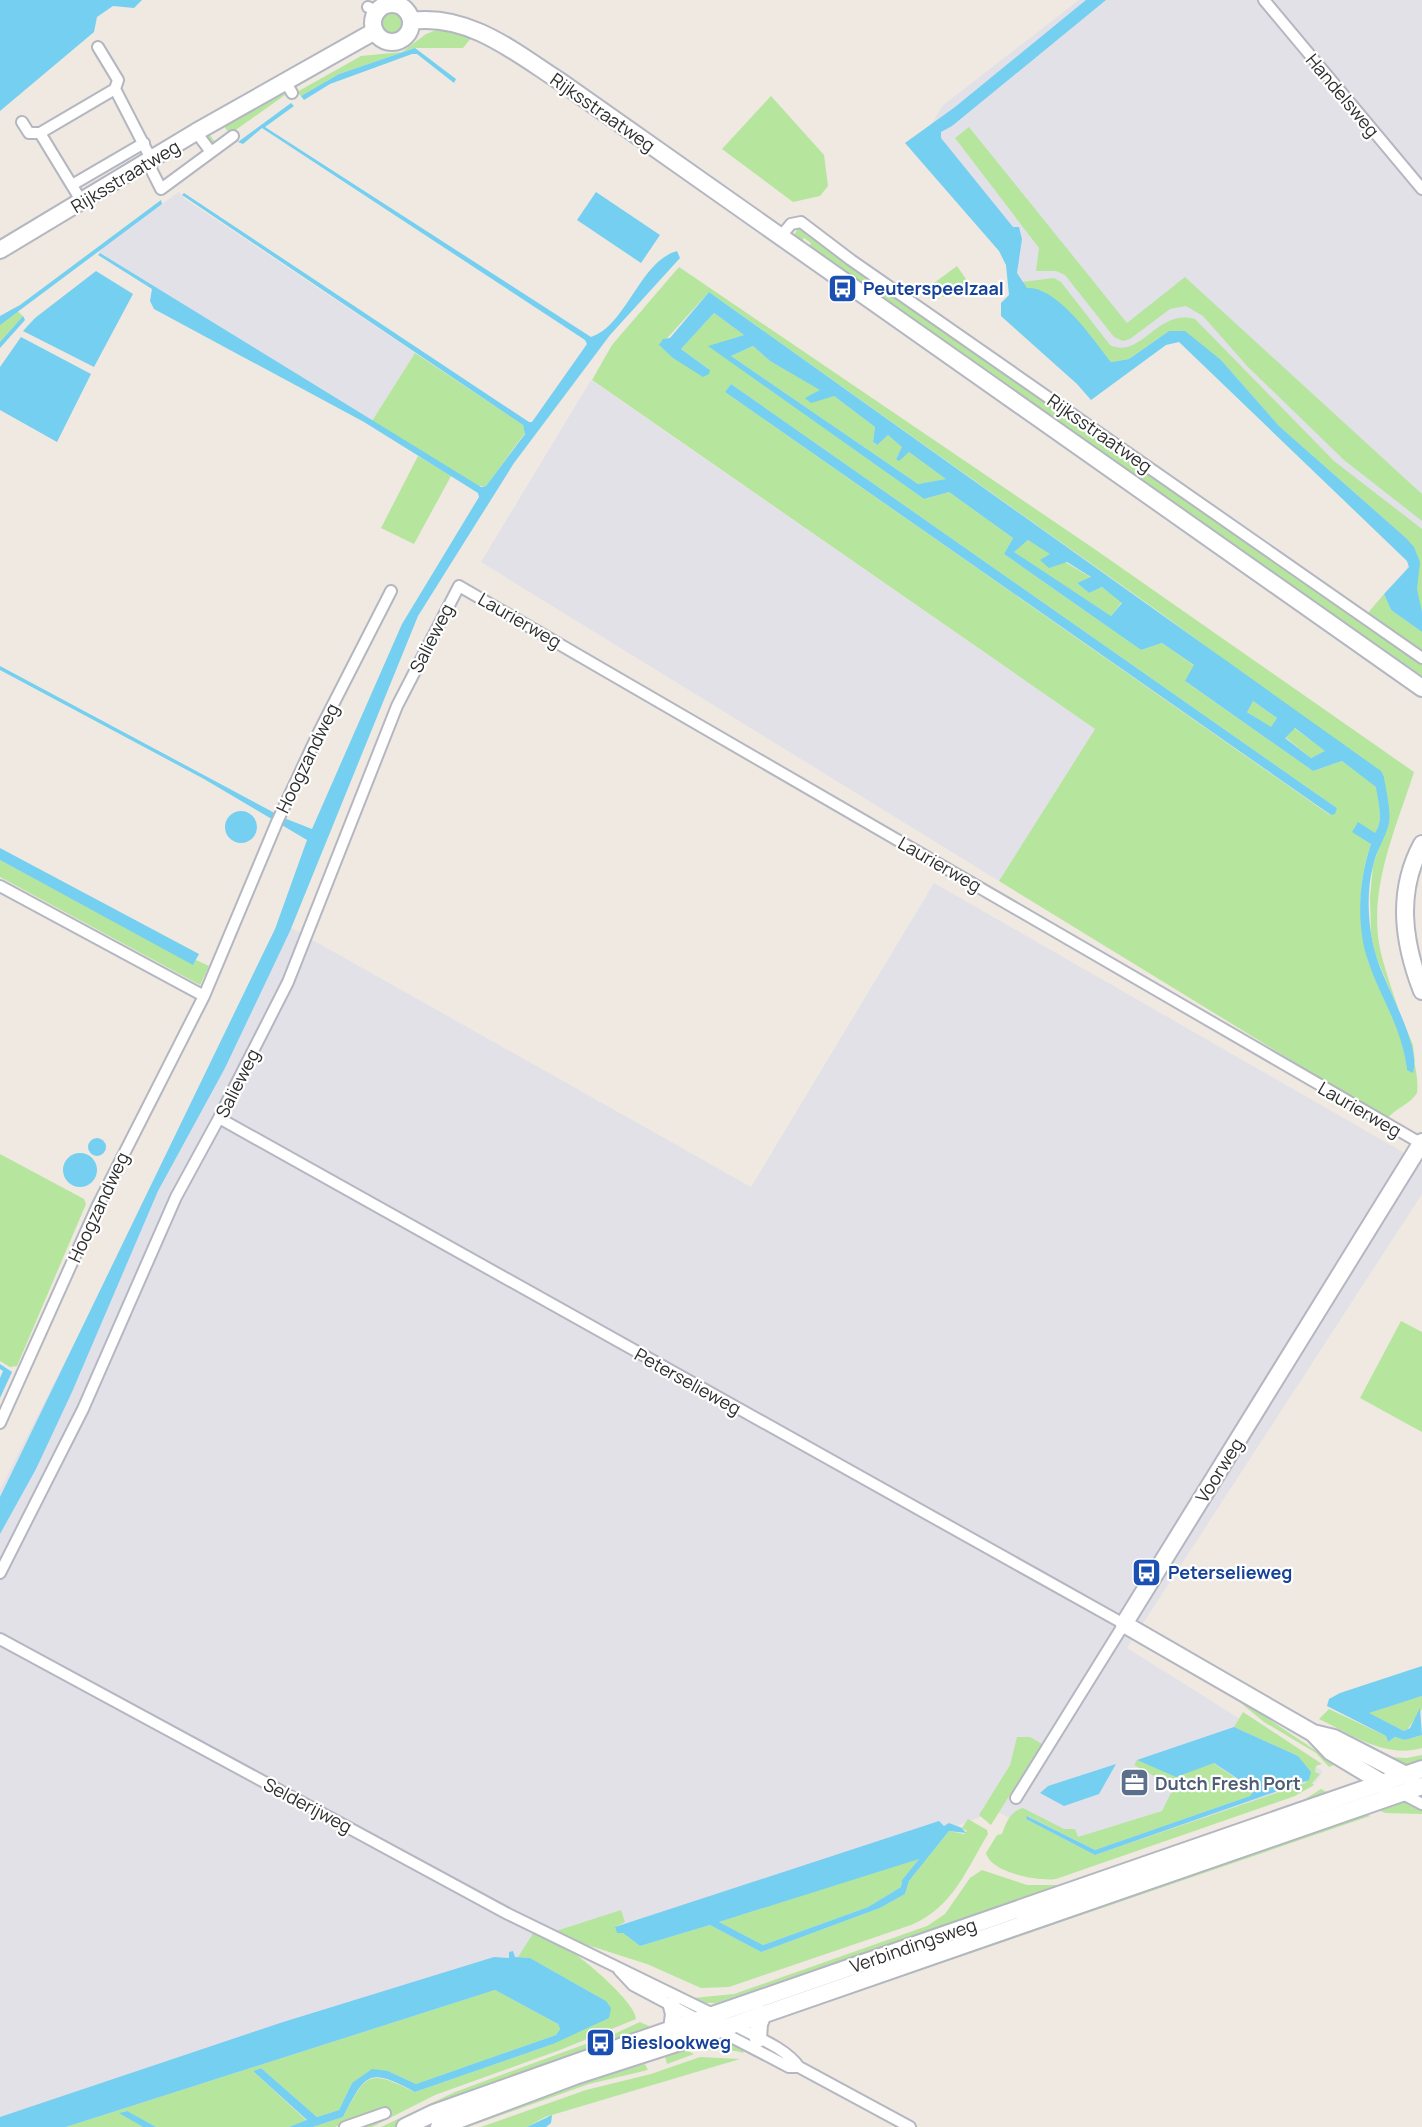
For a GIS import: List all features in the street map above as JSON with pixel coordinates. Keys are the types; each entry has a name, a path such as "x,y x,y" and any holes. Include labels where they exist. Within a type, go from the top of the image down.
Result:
{"street":[{"name":"Handelsweg","path":"1264,0 1422,189"},
{"path":"382,6 404,8 411,21 409,32 398,42 386,41 375,32 373,21 382,6"},
{"name":"Rijksstraatweg","path":"411,21 430,20 458,24 495,40 561,82 1422,688"},
{"name":"Rijksstraatweg","path":"0,250 196,132 289,87 348,41 375,32"},
{"path":"22,122 29,133 40,134 115,89 118,80 98,47"},
{"path":"115,89 144,143 150,161"},
{"path":"196,132 211,152"},
{"path":"40,134 82,202"},
{"name":"Rijksstraatweg","path":"150,161 161,189 233,136"},
{"path":"72,186 144,143"},
{"name":"Rijksstraatweg","path":"781,237 791,224 801,222 851,260 1422,658"},
{"name":"Salieweg","path":"0,1574 83,1409 176,1197 288,982 397,706 459,585"},
{"name":"Laurierweg","path":"459,585 1422,1143"},
{"name":"Hoogzandweg","path":"0,1423 97,1207 204,996 279,818 319,732 391,591"},
{"path":"1422,844 1408,880 1404,906 1408,952 1422,991"},
{"path":"0,886 204,996"},
{"name":"Peterselieweg","path":"219,1118 1124,1624 1312,1733 1331,1752 1351,1766 1400,1793"},
{"name":"Voorweg","path":"1016,1798 1422,1143"},
{"name":"Selderijweg","path":"0,1639 508,1914 642,1978 715,2022"},
{"name":"Peterselieweg","path":"1312,1733 1334,1738 1414,1772 1422,1786"},
{"path":"1350,1794 1353,1780 1351,1766"},
{"name":"Verbindingsweg","path":"439,2127 715,2022 1414,1772"},
{"name":"Verbindingsweg","path":"405,2127 452,2107 672,2029 699,2020 733,2025 1422,1786"},
{"path":"1400,1793 1422,1804"},
{"name":"Selderijweg","path":"617,1968 633,1985 699,2020"},
{"path":"672,2006 674,2014 672,2029"},
{"path":"758,2038 759,2024 763,2014"},
{"path":"715,2022 789,2067 799,2067"},
{"path":"733,2025 794,2060 799,2067 910,2127"},
{"path":"345,2127 385,2113"}],"shaded area":[{"path":"1079,0 1422,0 1422,619 1396,599 1411,556 1176,329 1094,365 1026,301 1000,240 921,143 942,106"},
{"path":"179,192 185,199 415,353 372,421 100,253 99,249"},
{"path":"591,380 1095,729 999,881 481,562"},
{"path":"934,883 1422,1163 1422,1194 1127,1648 1323,1771 1316,1782 1092,1859 996,1811 811,1881 356,2018 28,2127 0,2127 0,1490 286,925 751,1187"}],"green space":[{"path":"392,13 399,16 402,23 399,30 392,33 385,30 382,23 385,16"},
{"path":"439,29 469,34 471,38 463,48 415,48 339,74 301,96 297,92 361,56 402,52 426,34"},
{"path":"362,44 364,48 295,88 295,84"},
{"path":"279,91 285,95 230,134 223,125 210,135 215,142 211,144 207,138 209,132"},
{"path":"771,96 824,155 828,186 820,196 793,202 722,149"},
{"path":"969,127 1127,323 1185,277 1422,494 1422,521 1344,460 1248,367 1203,316 1186,306 1170,309 1130,339 1123,341 1114,337 1065,275 1056,271 1036,271 1039,248 955,138"},
{"path":"798,228 939,322 1422,662 1422,676 809,246 811,243 804,238 802,241 793,237"},
{"path":"957,266 968,282 967,286 943,297 934,283"},
{"path":"679,267 1093,548 1414,772 1387,853 1377,915 1381,953 1401,1016 1375,954 1371,934 1370,897 1373,865 1388,823 1384,777 1162,614 709,292 660,346 674,358 706,374 709,369 681,349 714,313 744,335 709,346 924,499 949,492 1013,538 1004,554 1141,650 1162,643 1195,666 1186,682 1313,771 1342,761 1377,787 1380,817 1378,829 1375,834 1354,827 1371,844 1362,886 1362,930 1367,958 1397,1028 1407,1070 1415,1064 1417,1093 1414,1097 1387,1119 999,881 1095,729 592,380 612,345","holes":["731,384 1321,797 1337,808 1330,815 725,392"]},
{"path":"1054,278 1061,282 1110,345 1121,348 1131,346 1170,321 1182,318 1195,319 1334,461 1422,529 1422,612 1415,593 1413,559 1406,538 1279,426 1221,360 1169,331 1129,359 1111,362 1078,324 1027,288 1022,282"},
{"path":"14,308 23,316 0,342 0,317"},
{"path":"753,346 770,361 834,396 875,427 873,442 876,445 888,435 903,447 896,458 909,452 947,479 918,484 731,356"},
{"path":"415,353 523,425 525,433 486,486 476,486 372,421"},
{"path":"418,456 451,476 414,544 381,528"},
{"path":"1028,540 1092,578 1077,583 1089,593 1102,587 1122,602 1111,616 1013,552"},
{"path":"1384,594 1391,610 1422,632 1422,654 1367,614"},
{"path":"1253,701 1277,718 1271,728 1246,711"},
{"path":"1294,728 1326,751 1311,758 1285,737"},
{"path":"0,860 193,964 196,960 209,966 200,985 0,877"},
{"path":"0,1154 84,1199 86,1204 17,1366 10,1367 0,1361"},
{"path":"1401,1321 1422,1332 1422,1432 1360,1398"},
{"path":"1225,1690 1336,1764 1329,1767 1316,1753 1264,1722"},
{"path":"1422,1696 1422,1709 1404,1731 1368,1713"},
{"path":"1329,1709 1386,1736 1388,1742 1395,1737 1405,1740 1422,1735 1422,1748 1408,1751 1395,1750 1382,1748 1356,1738 1319,1719"},
{"path":"1243,1712 1322,1764 1316,1766 1315,1772 1320,1774 1312,1783 1314,1785 1295,1796 1056,1879 1038,1879 1016,1874 989,1860 986,1853 997,1835 1002,1834 1012,1815 1023,1808 1064,1829 1075,1829 1078,1837 1162,1811 1174,1787 1134,1765 1137,1760 1176,1776 1213,1763 1255,1791 1250,1796 1095,1850 1028,1816 1026,1819 1095,1855 1306,1783 1298,1756 1234,1727"},
{"path":"1017,1737 1030,1737 1042,1744 991,1825 979,1815 1010,1765"},
{"path":"1422,1755 1422,1759 1404,1765 1386,1757 1407,1758"},
{"path":"1321,1789 1332,1795 876,1954 845,1959 716,2003 706,2003 693,1998 734,1994 927,1926 945,1914 970,1878 982,1870 1027,1885 1059,1885 1302,1801"},
{"path":"1402,1799 1422,1806 1422,1814 1385,1813 1374,1808"},
{"path":"1362,1811 1370,1816 776,2020 782,2015"},
{"path":"968,1819 987,1830 988,1834 957,1887 938,1909 911,1925 729,1987 701,1988 647,1964 578,1942 556,1931 621,1910 625,1922 615,1927 617,1933 623,1933 640,1946 710,1925 761,1952 880,1908 905,1894 909,1881 949,1831 964,1834 967,1831 962,1828"},
{"path":"920,1858 902,1880 901,1887 868,1907 763,1945 719,1922"},
{"path":"534,1932 572,1952 588,1964 628,2003 636,2019 560,2050 435,2095 372,2127 359,2127 386,2117 384,2110 335,2127 313,2127 343,2117 358,2091 370,2079 387,2080 415,2092 553,2044 606,2001 530,1958 518,1957"},
{"path":"495,1990 558,2024 560,2029 556,2035 416,2084 388,2071 352,2083 339,2110 317,2117 261,2068 253,2071 307,2121 289,2127 156,2127 126,2111 120,2113 143,2127 66,2127"},
{"path":"640,2022 651,2027 616,2040 614,2034"},
{"path":"720,2038 744,2050 743,2053 709,2050 699,2046"},
{"path":"594,2041 596,2047 398,2127 381,2127 455,2092"},
{"path":"686,2050 694,2054 667,2064 665,2057"},
{"path":"700,2057 740,2059 545,2117 527,2127 481,2127 586,2090 651,2074"},
{"path":"645,2064 648,2070 589,2084 468,2127 449,2127 563,2088"}],"water":[{"path":"0,0 142,0 134,8 113,6 97,17 94,32 0,111"},
{"path":"1086,0 1106,0 952,126 941,132 941,138 1013,227 1019,227 1022,239 1017,273 1027,288 1050,295 1062,304 1111,362 1129,359 1169,331 1185,331 1221,360 1279,426 1406,538 1414,547 1420,562 1417,589 1422,612 1422,632 1391,610 1384,594 1409,567 1407,561 1179,342 1166,345 1091,400 1077,384 1001,316 1001,303 1009,295 1006,265 999,251 905,143 955,107"},
{"path":"415,48 456,79 454,83 417,54 412,54 330,84 304,100 301,96 339,74"},
{"path":"291,103 294,106 265,127 591,337 603,331 614,320 653,267 664,257 677,251 680,258 610,335 514,463 418,616 290,931 225,1068 158,1191 72,1392 36,1469 0,1534 0,1497 275,929 307,840 204,779 0,670 0,666 284,818 312,829 402,624 479,497 478,493 364,422 154,309 150,301 152,289 98,255 100,253 481,487 486,486 525,434 523,425 182,195 184,193 529,422 532,422 587,344 585,340 262,128 243,144 238,142"},
{"path":"596,192 660,235 641,263 577,220"},
{"path":"161,200 162,204 0,325 0,316 20,305"},
{"path":"96,271 133,294 94,367 23,331 35,318"},
{"path":"709,292 1381,771 1389,806 1389,823 1374,860 1369,898 1369,920 1379,964 1412,1046 1413,1073 1407,1070 1396,1026 1372,972 1361,930 1360,900 1371,844 1352,832 1358,822 1375,833 1378,828 1380,811 1376,787 1342,761 1313,771 1185,681 1194,665 1162,643 1141,650 1004,554 1013,538 949,492 924,499 708,346 744,335 714,313 681,349 710,370 709,374 703,377 673,358 659,345 663,339 670,338","holes":["753,346 770,361 820,390 805,398 811,403 834,396 875,427 873,442 877,445 888,435 902,447 896,459 899,461 909,452 946,479 918,484 731,356","1028,540 1050,554 1040,560 1049,568 1067,562 1091,577 1077,583 1089,593 1102,587 1122,603 1111,616 1014,552","1253,701 1277,718 1271,727 1247,712","1295,728 1325,751 1311,758 1285,738"]},
{"path":"23,316 25,320 0,348 0,342"},
{"path":"21,337 91,374 57,442 0,410 0,367"},
{"path":"731,384 1337,808 1335,814 1331,815 725,392"},
{"path":"241,811 252,816 257,827 252,838 241,843 230,838 225,827 230,816"},
{"path":"0,848 199,954 193,965 0,860"},
{"path":"93,1138 101,1138 106,1143 104,1154 93,1156 88,1151 88,1143"},
{"path":"80,1153 92,1158 97,1170 92,1182 80,1187 68,1182 63,1170 68,1158"},
{"path":"0,1364 12,1372 0,1398 0,1378 3,1371 0,1369"},
{"path":"1422,1666 1422,1696 1369,1713 1404,1731 1410,1728 1420,1708 1422,1735 1405,1740 1395,1737 1388,1742 1386,1736 1327,1706 1329,1699 1340,1693"},
{"path":"1234,1727 1298,1756 1311,1772 1309,1780 1095,1855 1026,1819 1027,1816 1095,1850 1250,1796 1255,1790 1214,1763 1176,1777 1137,1760"},
{"path":"1116,1764 1099,1794 1064,1806 1040,1793 1048,1786"},
{"path":"939,1821 944,1826 949,1823 962,1828 966,1833 949,1831 909,1881 905,1894 880,1908 761,1952 710,1925 640,1946 623,1933 617,1933 615,1927","holes":["919,1859 902,1880 901,1887 868,1907 763,1945 719,1922"]},
{"path":"513,1951 515,1957 530,1958 606,2001 611,2008 609,2018 553,2044 415,2092 387,2079 378,2077 370,2079 363,2083 357,2091 343,2117 313,2127 289,2127 307,2120 253,2071 261,2068 317,2117 339,2110 352,2083 372,2069 388,2071 416,2084 556,2035 560,2029 558,2024 495,1990 66,2127 0,2127 0,2117 280,2023 494,1957 509,1958 509,1952"},
{"path":"127,2111 156,2127 143,2127 119,2113"},
{"path":"552,2115 551,2123 546,2127 527,2127"}],"place":[{"name":"Peuterspeelzaal","path":"842,288"},
{"name":"Peterselieweg","path":"1147,1572"},
{"name":"Dutch Fresh Port","path":"1134,1783"},
{"name":"Bieslookweg","path":"600,2042"}]}
